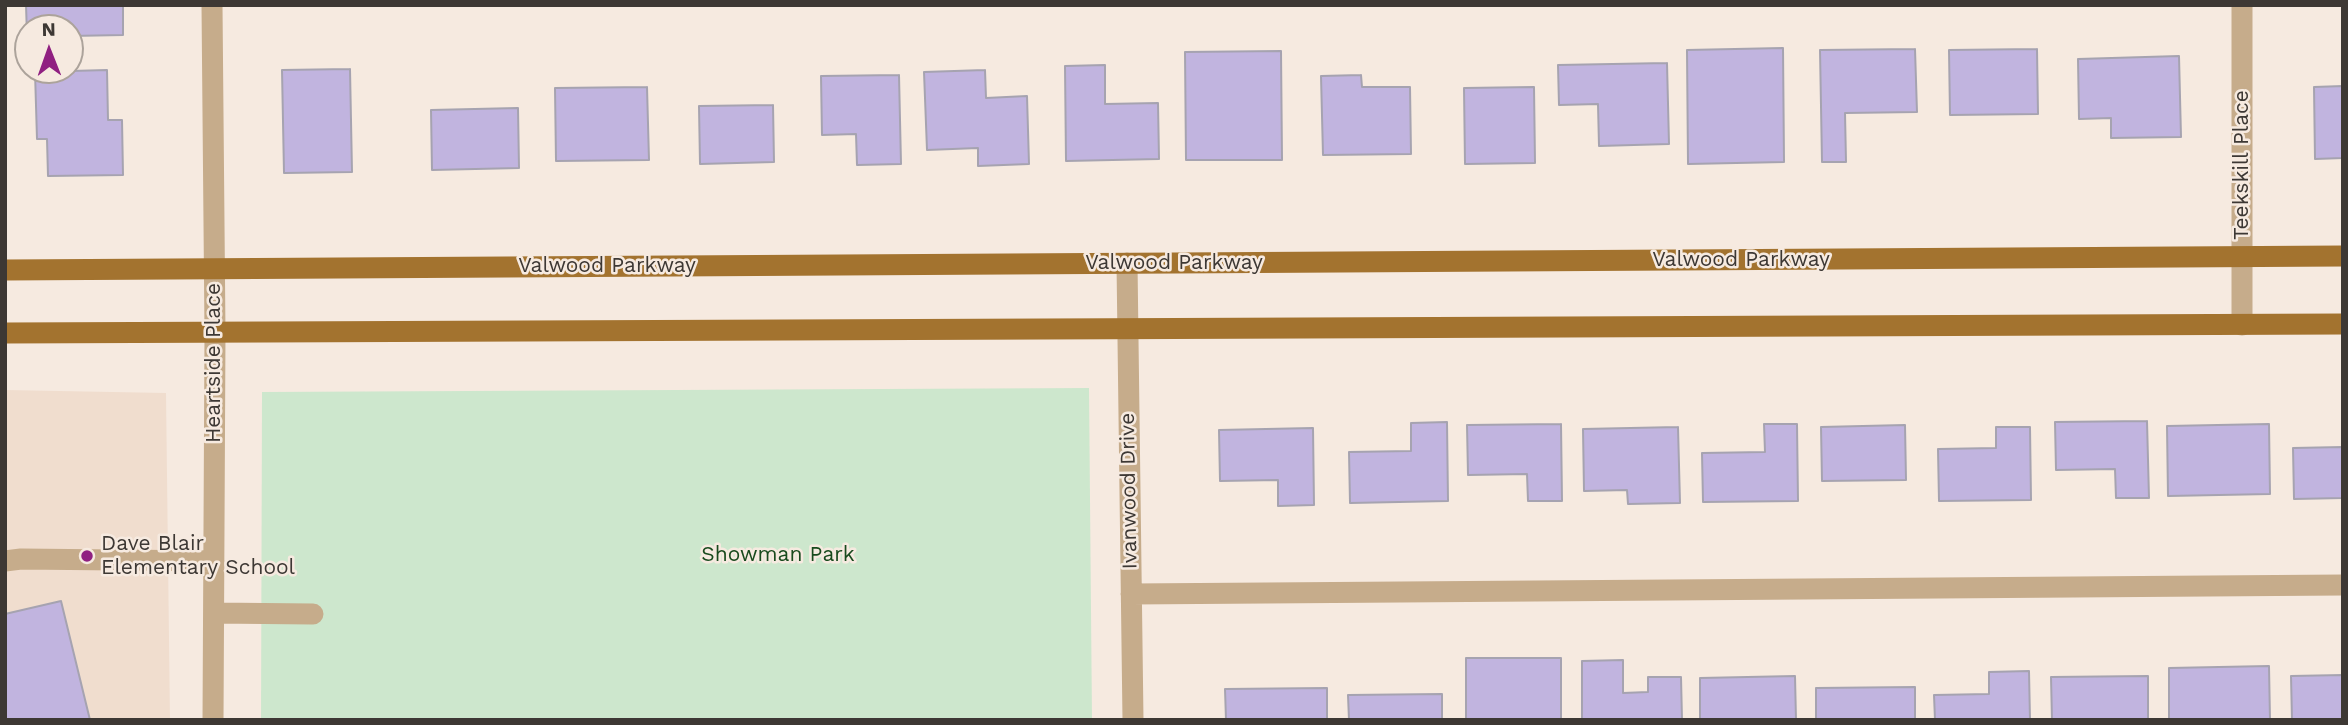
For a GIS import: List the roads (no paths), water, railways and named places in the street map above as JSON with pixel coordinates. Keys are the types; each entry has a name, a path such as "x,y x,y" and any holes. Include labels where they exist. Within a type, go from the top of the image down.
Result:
{"main road":[{"name":"Valwood Parkway","path":"5,270 2343,256"},
{"path":"5,333 2343,324"}],"street":[{"name":"Heartside Place","path":"212,5 215,332 213,720"},
{"name":"Teekskill Place","path":"2242,5 2242,325"},
{"name":"Ivanwood Drive","path":"1127,263 1133,720"},
{"path":"5,561 214,561"},
{"path":"1131,594 2343,585"},
{"path":"214,613 313,614"}],"place":[{"name":"Dave Blair Elementary School","path":"87,556"}],"park label":[{"name":"Showman Park","path":"778,555"}]}
